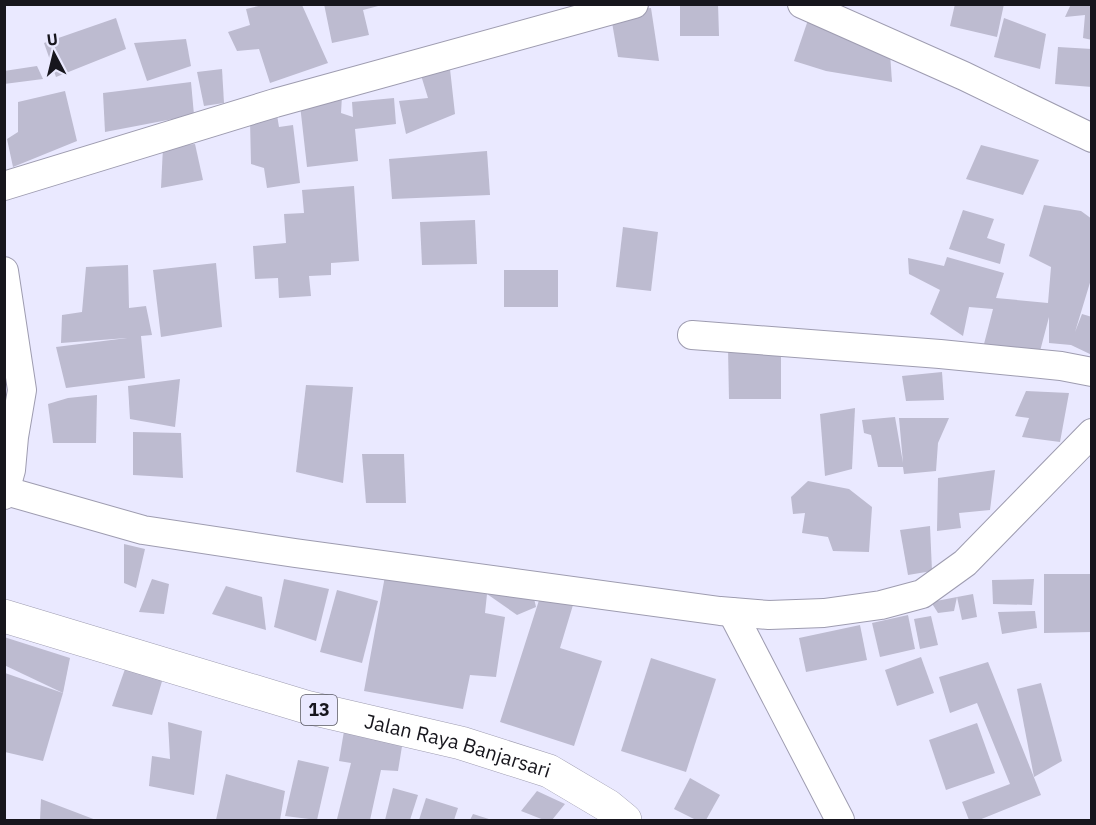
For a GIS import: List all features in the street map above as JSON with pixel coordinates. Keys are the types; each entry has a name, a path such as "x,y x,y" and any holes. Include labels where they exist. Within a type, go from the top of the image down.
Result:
{"highway":[{"name":"Jalan Raya Banjarsari","path":"4,616 306,707 461,743 549,771 608,806 625,820"}],"street":[{"path":"4,186 275,103 634,4"},
{"path":"802,4 982,84 1092,138"},
{"path":"4,271 22,390 11,470 5,493 143,530 295,553 732,612 769,615 824,613 881,605 922,594 965,562 1092,433"},
{"path":"692,335 940,354 1061,366 1092,372"},
{"path":"732,612 840,820"}],"building":[{"path":"324,4 382,5 363,10 369,35 332,43"},
{"path":"680,4 718,4 719,36 680,36"},
{"path":"955,4 1004,4 997,37 950,26"},
{"path":"1071,4 1092,4 1092,40 1083,38 1085,15 1065,17"},
{"path":"263,5 302,5 328,63 270,83 259,49 237,51 228,32 250,25 246,9"},
{"path":"651,8 659,61 618,57 610,11"},
{"path":"116,18 126,49 56,77 44,43"},
{"path":"1004,18 1046,34 1040,69 994,57"},
{"path":"808,20 890,53 892,82 826,71 794,61"},
{"path":"186,39 191,66 147,81 134,43"},
{"path":"1058,47 1092,49 1092,87 1055,84"},
{"path":"37,66 43,79 4,84 4,71"},
{"path":"222,69 224,103 204,106 197,72"},
{"path":"450,69 455,114 406,134 399,101 428,98 420,72"},
{"path":"191,82 194,115 105,132 103,93"},
{"path":"65,91 77,141 13,167 7,139 18,132 18,102"},
{"path":"342,96 341,113 353,117 352,102 394,98 396,124 355,129 358,161 307,167 300,105"},
{"path":"275,103 279,127 293,125 300,183 267,188 264,168 251,164 250,120"},
{"path":"195,144 203,180 161,188 163,147"},
{"path":"981,145 1039,160 1023,195 966,179"},
{"path":"487,151 490,195 392,199 389,159"},
{"path":"354,186 359,261 331,263 331,275 309,276 311,296 279,298 278,278 255,279 253,246 286,243 284,214 304,213 302,190"},
{"path":"1044,205 1081,211 1092,219 1092,276 1075,332 1082,314 1092,317 1092,355 1071,345 1049,343 1049,317 1039,355 984,344 993,309 969,307 963,336 930,314 940,290 909,274 908,258 944,266 947,257 1004,273 996,298 1048,303 1051,267 1029,256"},
{"path":"963,210 994,219 987,238 1005,244 1000,264 949,249"},
{"path":"475,220 477,264 422,265 420,222"},
{"path":"623,227 658,232 651,291 616,287"},
{"path":"216,263 222,327 161,337 153,270"},
{"path":"128,265 129,308 146,306 152,335 141,336 145,378 66,388 56,347 127,338 61,343 62,315 82,312 86,267"},
{"path":"504,270 558,270 558,307 504,307"},
{"path":"781,347 781,399 729,399 728,348"},
{"path":"942,372 944,400 906,401 902,376"},
{"path":"180,379 175,427 130,419 128,386"},
{"path":"306,385 353,387 343,483 296,472"},
{"path":"1026,391 1069,393 1060,442 1022,437 1029,418 1015,416"},
{"path":"97,395 96,443 53,443 48,404 68,398"},
{"path":"855,408 852,469 825,476 820,414"},
{"path":"895,417 903,463 899,418 949,418 938,443 936,471 904,474 903,467 878,467 871,435 864,433 862,420"},
{"path":"133,432 181,433 183,478 133,475"},
{"path":"362,454 404,454 406,503 366,503"},
{"path":"995,470 990,510 959,513 961,528 937,531 938,478"},
{"path":"808,481 849,489 872,507 869,552 833,551 828,537 802,533 805,513 793,514 791,497"},
{"path":"930,526 932,571 908,575 900,530"},
{"path":"124,544 145,549 136,588 124,583"},
{"path":"1044,574 1092,574 1092,632 1044,633"},
{"path":"385,576 487,594 485,613 505,617 496,677 470,675 463,709 364,691"},
{"path":"152,579 169,584 164,614 139,612"},
{"path":"284,579 329,589 316,641 274,627"},
{"path":"1034,579 1032,605 993,604 992,580"},
{"path":"226,586 262,597 266,630 212,614"},
{"path":"337,590 378,601 362,663 320,652"},
{"path":"487,594 533,594 536,607 517,615"},
{"path":"541,594 573,605 560,648 602,661 574,746 500,722"},
{"path":"973,594 977,617 962,620 957,597"},
{"path":"957,597 954,611 938,613 931,602"},
{"path":"1035,611 1037,628 1002,634 998,612"},
{"path":"908,615 915,649 880,657 872,623"},
{"path":"931,616 938,645 920,649 914,619"},
{"path":"860,625 867,660 806,672 799,638"},
{"path":"4,637 70,658 63,693 4,665"},
{"path":"921,657 934,693 897,706 885,670"},
{"path":"651,658 716,679 686,772 621,751"},
{"path":"988,662 1041,795 979,820 969,820 962,802 1010,784 977,703 950,713 939,677"},
{"path":"125,669 163,678 152,715 112,706"},
{"path":"5,673 63,693 43,761 5,752"},
{"path":"1041,683 1062,761 1034,777 1017,689"},
{"path":"168,722 202,731 194,795 149,786 152,756 170,759"},
{"path":"977,723 995,773 946,790 929,740"},
{"path":"344,731 403,740 398,771 381,770 370,820 337,819 351,763 339,761"},
{"path":"298,760 329,767 317,820 285,816"},
{"path":"226,774 285,791 280,820 216,820"},
{"path":"690,778 720,795 706,820 696,820 674,809"},
{"path":"393,788 418,795 410,820 385,820"},
{"path":"537,791 565,804 552,820 544,820 521,811"},
{"path":"426,798 458,808 454,820 419,820"},
{"path":"41,799 96,820 40,820"},
{"path":"473,814 492,820 470,820"}]}
